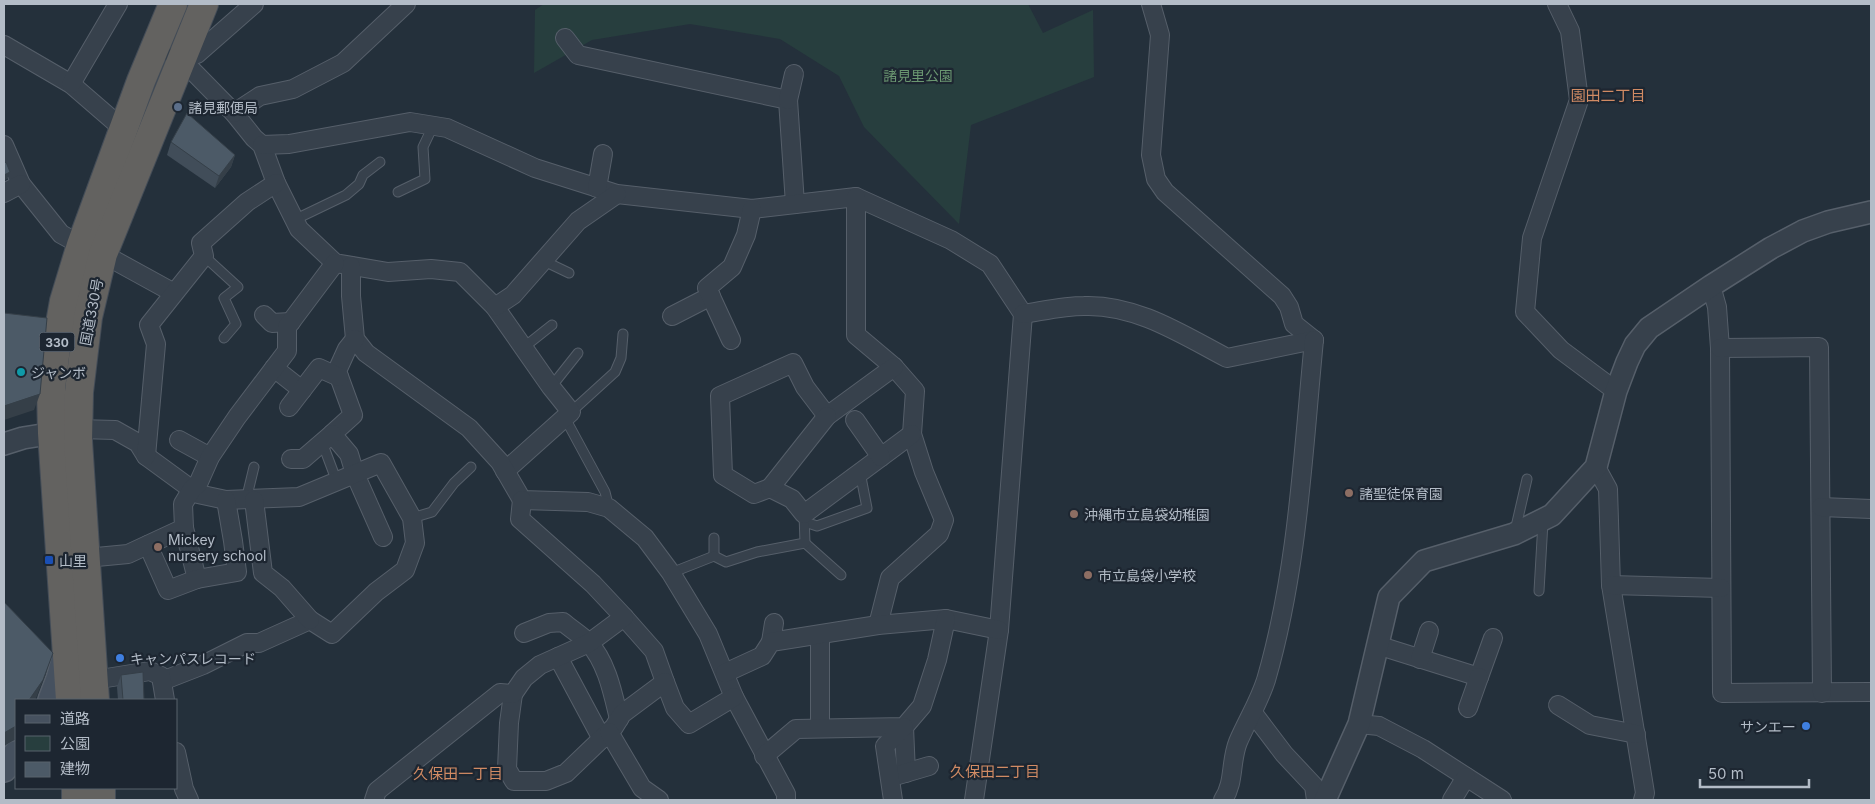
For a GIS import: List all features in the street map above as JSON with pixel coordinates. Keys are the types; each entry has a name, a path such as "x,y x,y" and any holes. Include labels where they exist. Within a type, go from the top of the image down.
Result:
{"highway":[{"name":"国道330号","path":"92,250 123,129 173,4"},
{"name":"国道330号","path":"95,690 86,558 65,431 51,388 57,340 64,300 92,250 182,60 204,4"},
{"name":"国道330号","path":"65,431 67,650 70,699"}],"main road":[{"path":"51,699 60,679 67,650"},
{"path":"4,770 15,755"},
{"path":"4,770 15,759"}],"street":[{"path":"71,84 118,4"},
{"path":"182,60 197,54 254,4"},
{"path":"234,113 260,96 293,89 343,63 406,4"},
{"path":"1151,4 1160,35 1151,155 1156,179 1165,192 1282,296 1289,307 1294,324 1314,340"},
{"path":"1557,4 1570,31 1579,100 1532,238 1525,312 1561,350 1616,391"},
{"path":"565,38 578,55 788,100"},
{"path":"4,45 71,84 123,129"},
{"path":"155,50 182,60 234,113 262,145 276,183 300,229 343,265 388,272 431,269 460,272 495,307 551,387 568,415 505,471"},
{"path":"794,74 788,100 796,204"},
{"path":"262,145 289,144 410,122 447,128 534,168 617,194 752,209 856,197 951,240 990,264 1023,314 999,630 974,800"},
{"path":"4,145 21,184 61,234 174,293"},
{"path":"597,188 603,154"},
{"path":"146,456 156,344 149,325 204,256 201,243 247,202 276,183"},
{"path":"4,193 21,184"},
{"path":"495,307 513,295 578,221 617,194"},
{"path":"856,197 856,336 894,367 916,391 912,434 924,472 944,520 939,534 890,578 878,625"},
{"path":"731,340 707,288 732,267 746,235 752,209"},
{"path":"1325,800 1360,724 1389,597 1424,561 1514,534 1552,515 1596,467 1616,391 1626,362 1635,345 1649,328 1771,248 1803,231 1828,222 1871,212"},
{"path":"197,579 184,528 183,504 192,489 198,484 210,457 287,351 287,327 343,265"},
{"path":"343,265 351,296 355,339 366,354 469,428 500,462 522,500 520,519 593,584 654,651 675,708 689,724 734,697"},
{"path":"1711,286 1717,307 1720,348 1722,693 1871,692"},
{"path":"672,316 711,296"},
{"path":"1023,314 1084,306 1117,308 1169,327 1227,358 1314,340"},
{"path":"264,316 272,323 291,322"},
{"path":"291,459 303,459 353,415 338,371 347,349 355,339"},
{"path":"1223,800 1229,790 1237,744 1253,713 1265,682 1282,616 1298,514 1314,340"},
{"path":"1720,348 1819,347 1822,693"},
{"path":"828,416 805,387 793,363 720,396 723,475 754,494 770,488 828,416 894,367"},
{"path":"274,368 302,390"},
{"path":"289,407 319,368 339,377"},
{"path":"855,420 881,457"},
{"path":"4,444 23,438 65,431 115,430 138,443 146,456 198,494 226,500 299,497 381,463 412,518 415,543 405,570 376,592 332,634 310,620 282,588 263,574 250,500"},
{"path":"770,488 792,499 805,518 860,472 912,434"},
{"path":"327,438 349,454 355,474 383,538"},
{"path":"179,440 210,457"},
{"path":"791,461 792,499"},
{"path":"1596,467 1608,489 1611,584 1645,793 1643,800"},
{"path":"148,545 168,590 197,579 236,572 234,541 226,500"},
{"path":"522,500 588,502 609,508 645,538 670,573 708,634 734,697 786,794 786,800"},
{"path":"1820,507 1871,509"},
{"path":"86,558 128,554 184,528"},
{"path":"1611,584 1721,588"},
{"path":"624,617 589,643 540,665 524,678 513,694 509,723 507,769 514,781 546,781 566,773 610,730 622,714 665,682"},
{"path":"771,642 878,625 946,619 999,630"},
{"path":"893,800 898,775 885,746 922,706 937,660 946,619"},
{"path":"162,681 203,665 247,643 259,643 310,620"},
{"path":"524,633 549,623 563,622 589,643 598,657 611,687 610,730"},
{"path":"725,673 762,656 771,642 774,623"},
{"path":"1420,658 1430,631"},
{"path":"820,634 820,728"},
{"path":"1468,708 1493,638"},
{"path":"1377,645 1479,677"},
{"path":"558,656 610,730 642,788 659,800"},
{"path":"95,690 150,671 160,676 166,699"},
{"path":"374,800 377,791 500,693 513,694"},
{"path":"1558,705 1590,725 1636,734"},
{"path":"1253,713 1284,754 1314,786 1316,800"},
{"path":"1360,724 1379,726 1423,749 1502,800"},
{"path":"764,756 796,728 904,727"},
{"path":"178,761 184,789 189,800"},
{"path":"898,775 929,766"},
{"path":"1452,800 1466,777"}],"lane":[{"path":"398,192 425,179 423,147 433,126"},
{"path":"294,220 346,195 359,184 363,174 380,162"},
{"path":"204,256 238,288 224,298 236,324 224,338"},
{"path":"544,260 569,274"},
{"path":"523,348 552,325"},
{"path":"609,508 605,492 568,415 615,372 621,358 623,334"},
{"path":"551,387 578,353"},
{"path":"327,438 337,482"},
{"path":"250,500 254,467"},
{"path":"412,518 432,512 454,483 471,467"},
{"path":"805,518 817,526 867,508 860,472"},
{"path":"1514,534 1527,479"},
{"path":"805,518 805,543 841,575"},
{"path":"1539,591 1543,519"},
{"path":"714,538 714,556"},
{"path":"670,573 714,556 726,562 757,552 805,543"}],"green space":[{"name":"諸見里公園","path":"544,4 1028,4 1043,33 1093,10 1094,77 971,125 959,224 864,127 839,76 780,39 690,24 592,40 534,73 535,10"}],"building":[{"path":"187,113 235,155 219,176 171,142"},
{"path":"6,162 10,172 4,175 4,164"},
{"name":"ジャンボ","path":"4,313 47,318 40,394 4,406"},
{"path":"4,602 53,653 43,680 30,699 15,699 15,727 4,733"},
{"path":"143,672 144,699 123,699 121,675"}],"place":[{"name":"諸見郵便局","path":"178,107"},
{"name":"ジャンボ","path":"21,372"},
{"name":"諸聖徒保育園","path":"1349,493"},
{"name":"沖縄市立島袋幼稚園","path":"1074,514"},
{"name":"Mickey nursery school","path":"158,547"},
{"name":"山里","path":"49,560"},
{"name":"市立島袋小学校","path":"1088,575"},
{"name":"キャンパスレコード","path":"120,658"},
{"name":"サンエー","path":"1806,726"}],"district":[{"name":"園田二丁目","path":"1608,95"},
{"name":"久保田二丁目","path":"995,771"},
{"name":"久保田一丁目","path":"458,773"}]}
